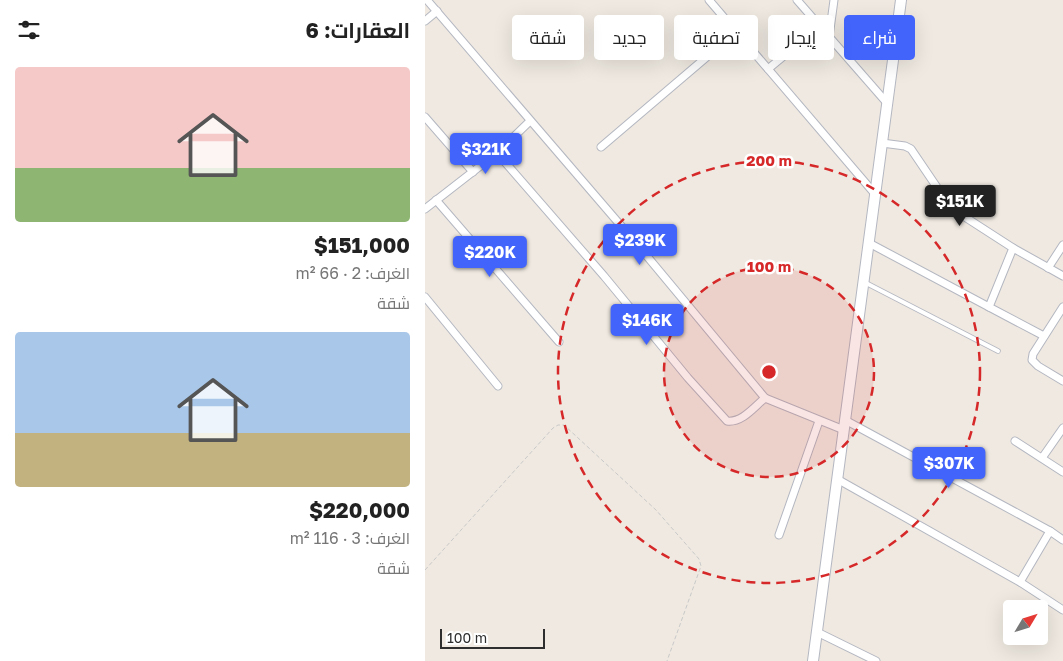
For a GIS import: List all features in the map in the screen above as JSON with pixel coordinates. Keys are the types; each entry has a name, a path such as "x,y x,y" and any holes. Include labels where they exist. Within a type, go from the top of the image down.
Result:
{"main road":[{"path":"813,661 901,0"}],"street":[{"path":"427,0 641,249 765,398 819,421 844,425 1050,531 1063,540"},
{"path":"709,0 722,15"},
{"path":"797,0 810,15"},
{"path":"832,15 834,0"},
{"path":"425,21 437,11"},
{"path":"834,43 887,103"},
{"path":"758,57 875,194"},
{"path":"601,147 703,60"},
{"path":"768,69 779,60"},
{"path":"425,117 473,172"},
{"path":"425,209 497,152 530,121"},
{"path":"882,143 905,146 911,149 951,208 1013,248 1063,276"},
{"path":"497,152 722,417 727,421 733,422 745,415 765,398"},
{"path":"436,200 559,342"},
{"path":"869,243 1044,336"},
{"path":"1048,268 1063,245"},
{"path":"989,307 1013,248"},
{"path":"425,297 498,386"},
{"path":"1063,307 1033,354 1032,360 1038,366 1063,380"},
{"path":"779,535 819,421"},
{"path":"1042,458 1063,428"},
{"path":"1015,441 1063,472"},
{"path":"837,479 1020,582 1063,610"},
{"path":"1020,582 1050,531"},
{"path":"817,632 876,661"}],"lane":[{"path":"864,282 998,351"}],"path":[{"path":"425,570 553,428 558,425 564,425 656,510 699,559 701,566 667,661"}]}
